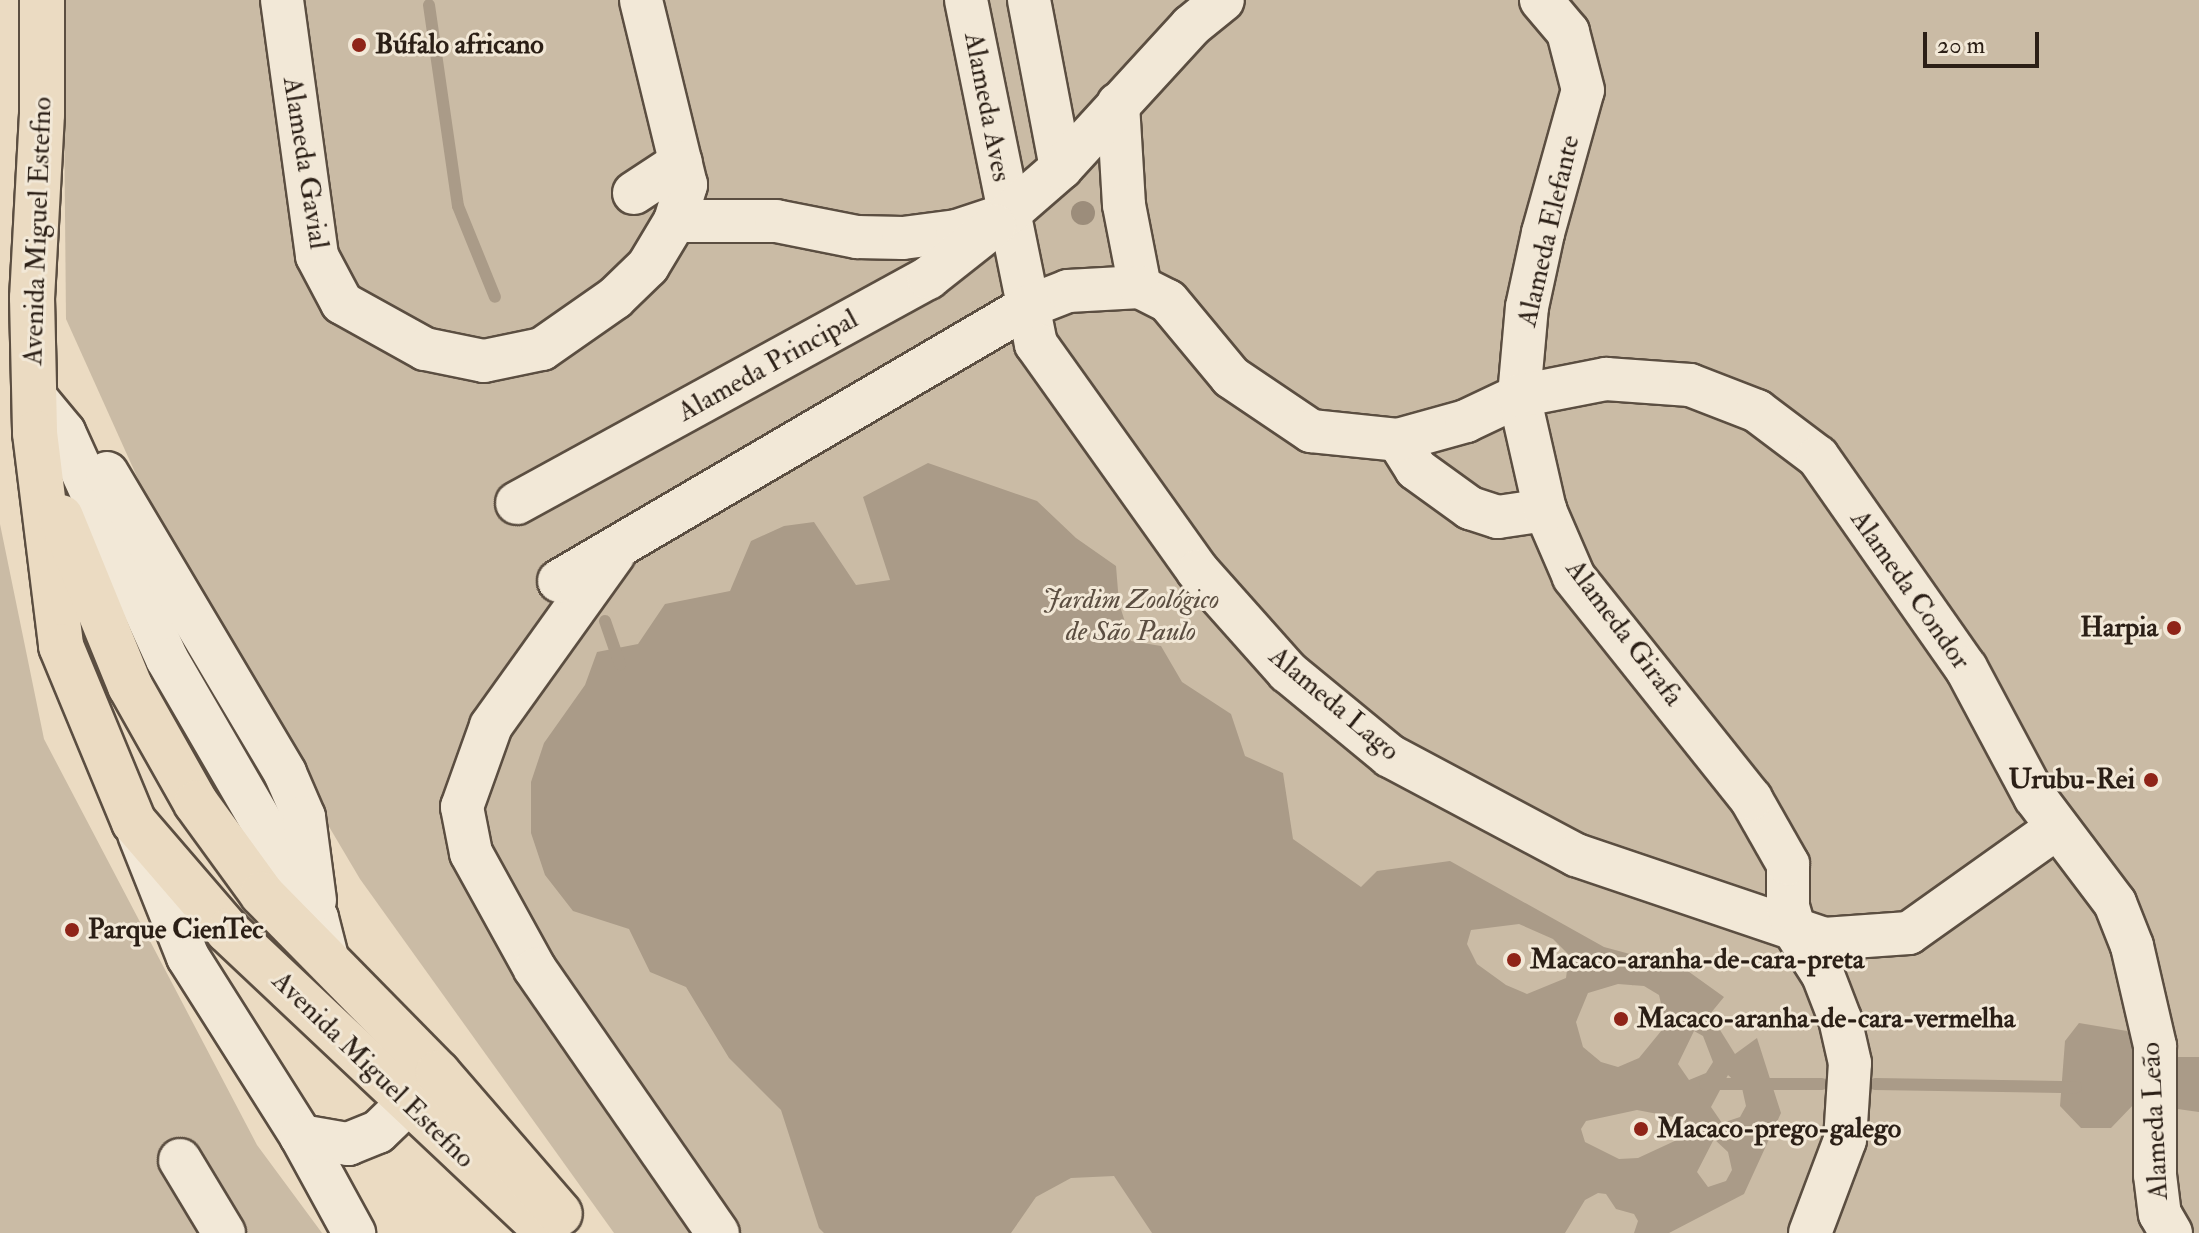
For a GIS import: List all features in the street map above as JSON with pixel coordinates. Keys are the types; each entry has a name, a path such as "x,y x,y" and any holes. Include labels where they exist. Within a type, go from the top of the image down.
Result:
{"main road":[{"name":"Avenida Miguel Estefno","path":"42,0 42,114 32,298 34,396 130,686 196,803 262,894 438,1073 574,1233"},
{"name":"Avenida Miguel Estefno","path":"51,447 61,646 134,822 228,931 408,1106 548,1233"}],"street":[{"name":"Alameda Gavial","path":"282,0 317,256 342,303 425,349 484,361 542,349 615,298 648,266 675,221 686,185 641,0"},
{"name":"Alameda Aves","path":"966,0 1008,214"},
{"path":"1029,0 1061,168"},
{"path":"675,221 776,221 857,237 957,231 1008,214 1061,168 1191,26 1223,0"},
{"name":"Alameda Elefante","path":"1519,396 1536,263 1583,90 1568,32 1541,0"},
{"path":"1118,104 1124,205 1140,287"},
{"path":"634,193 681,162"},
{"name":"Alameda Lago","path":"1008,214 1036,344 1054,376 1130,470 1198,571 1288,672 1390,756 1576,855 1795,931 1857,940 1909,933 2057,828"},
{"name":"Alameda Principal","path":"517,503 928,278 1008,214"},
{"path":"559,581 1027,307 1091,287 1140,287 1168,301 1192,324 1231,377 1311,431 1398,440 1466,421 1519,396"},
{"name":"Alameda Condor","path":"1519,396 1606,379 1690,385 1757,411 1818,457 1966,668 2057,828 2115,903 2150,1026"},
{"name":"Alameda Girafa","path":"1519,396 1545,510 1574,577 1751,799 1788,864 1788,907 1795,931"},
{"path":"1398,440 1416,469 1470,508 1498,517 1545,510"},
{"path":"51,447 167,659 317,918 328,961"},
{"path":"620,546 491,726 462,807 471,853 535,969 718,1233"},
{"path":"134,822 188,957 301,1136 354,1233"},
{"path":"1795,931 1823,975 1850,1063 1845,1140 1810,1233"},
{"name":"Alameda Leão","path":"2150,1026 2160,1214 2171,1233"},
{"path":"301,1136 348,1144 378,1132 408,1106 438,1073"},
{"path":"180,1160 224,1233"}],"green space":[{"name":"Jardim Zoológico de São Paulo","path":"63,0 2199,0 2199,1233 614,1233 360,879 244,683 147,499 66,319"},
{"name":"Parque CienTec","path":"0,524 44,739 257,1145 322,1233 0,1233"}],"shaded area":[{"path":"928,463 1037,501 1076,538 1116,566 1119,603 1131,641 1161,646 1182,682 1231,714 1245,756 1283,773 1293,839 1361,887 1377,871 1450,861 1604,947 1685,969 1724,997 1710,1014 1735,1054 1757,1038 1781,1113 1744,1194 1669,1233 1634,1233 1638,1221 1634,1214 1616,1209 1606,1194 1598,1193 1585,1200 1565,1233 1152,1233 1114,1176 1071,1178 1036,1197 1011,1233 824,1233 819,1228 781,1110 729,1058 686,987 650,972 629,929 573,911 545,875 531,833 531,782 544,743 585,685 597,652 638,644 665,604 730,591 751,541 784,526 814,522 856,585 890,580 863,497","holes":["1519,924 1553,939 1569,955 1566,978 1527,994 1506,985 1477,964 1467,944 1471,930","1618,984 1644,986 1659,995 1666,1025 1639,1058 1618,1067 1601,1062 1583,1047 1576,1022 1588,993","1694,1031 1703,1036 1713,1062 1706,1073 1689,1080 1678,1064","1728,1075 1742,1088 1746,1106 1740,1117 1722,1123 1711,1107","1637,1110 1684,1119 1687,1129 1679,1139 1638,1158 1619,1159 1585,1142 1581,1129 1586,1121","1714,1139 1728,1152 1732,1170 1726,1181 1708,1187 1697,1172"]},
{"path":"2079,1023 2127,1031 2139,1046 2140,1057 2199,1057 2199,1112 2135,1103 2111,1128 2081,1128 2060,1106 2065,1041"}],"waterway":[{"path":"429,5 458,206 495,297"},
{"path":"605,621 620,664"},
{"path":"1705,1084 1822,1084"},
{"path":"1875,1084 2076,1087"}],"place":[{"name":"Búfalo africano","path":"359,45"},
{"name":"Harpia","path":"2174,628"},
{"name":"Urubu-Rei","path":"2151,780"},
{"name":"Parque CienTec","path":"72,930"},
{"name":"Macaco-aranha-de-cara-preta","path":"1514,960"},
{"name":"Macaco-aranha-de-cara-vermelha","path":"1621,1019"},
{"name":"Macaco-prego-galego","path":"1641,1129"}]}
